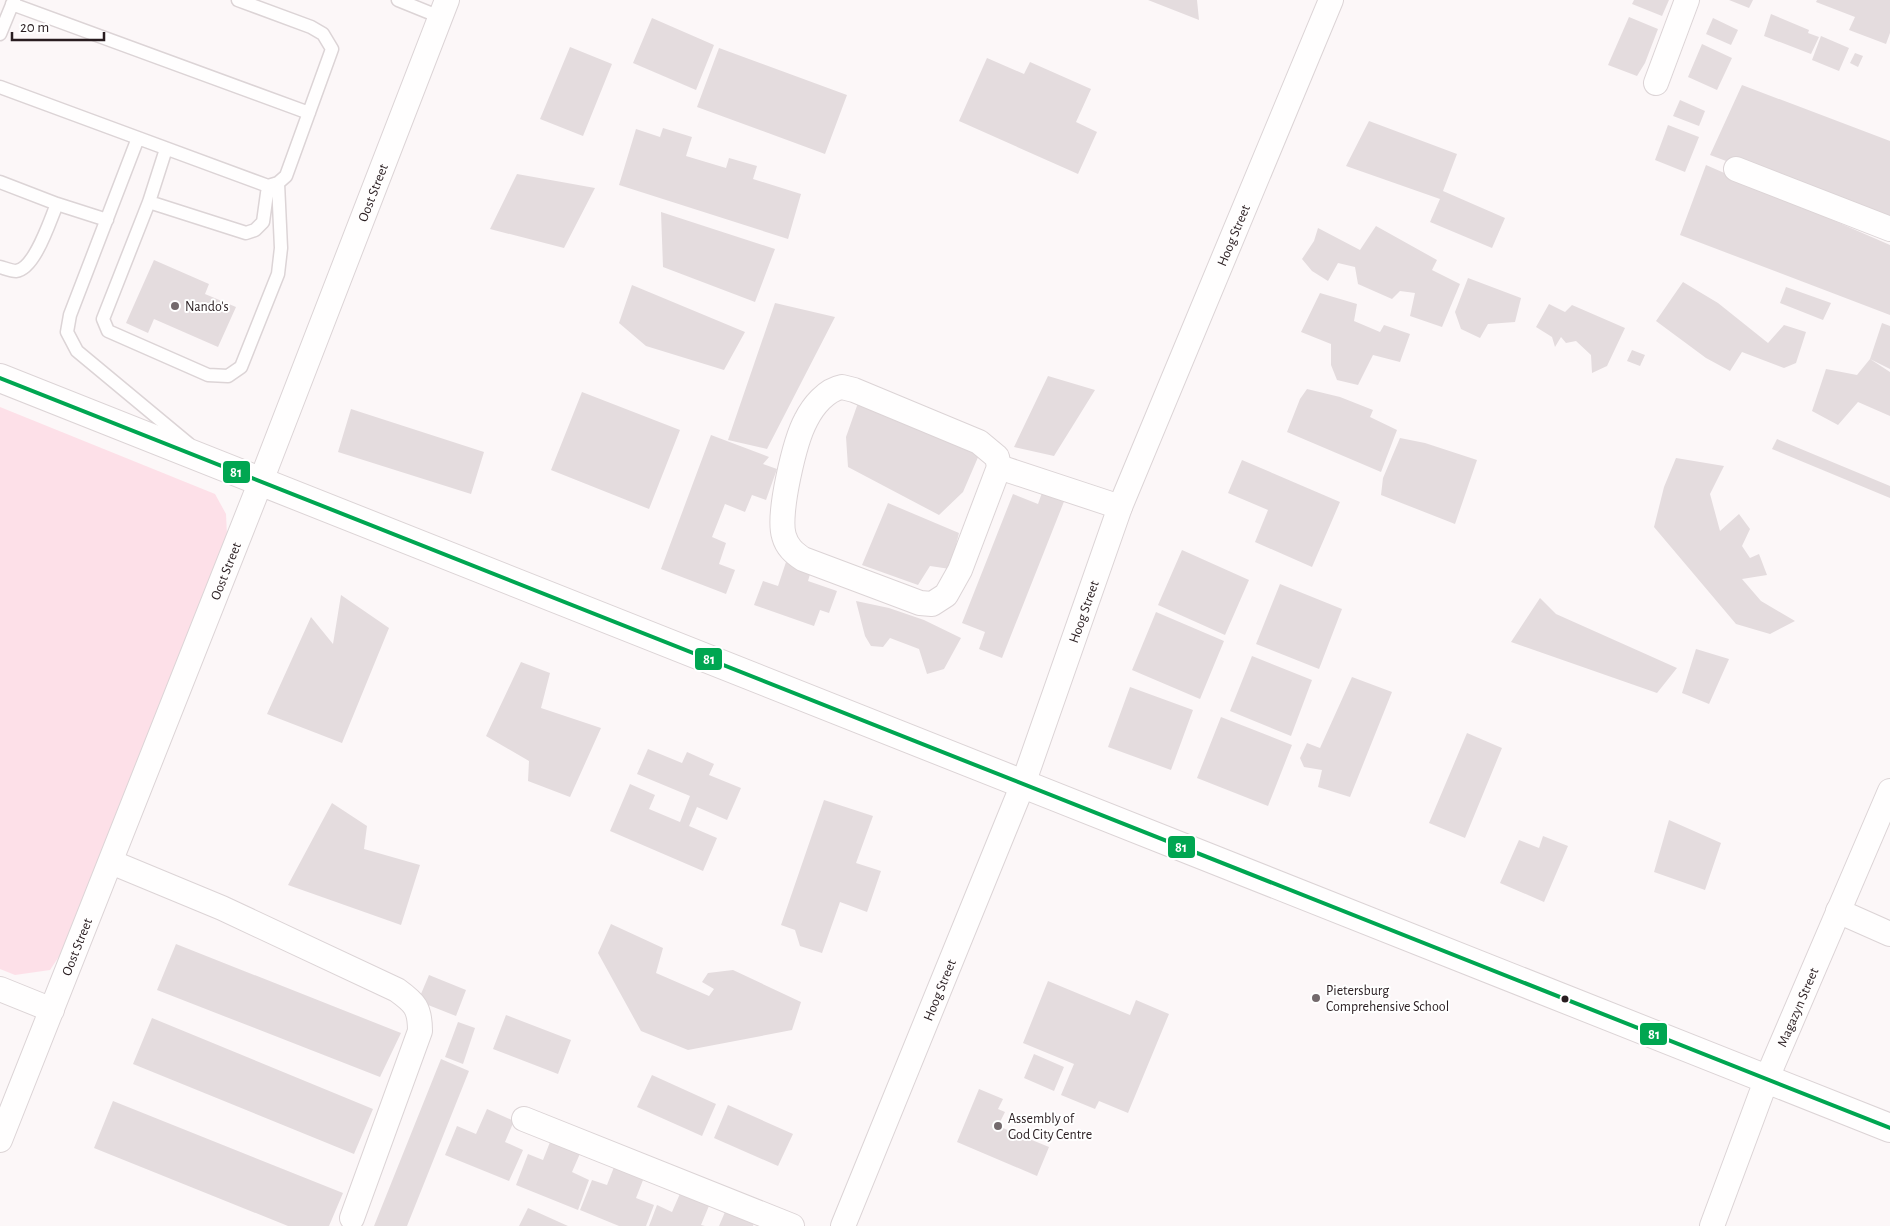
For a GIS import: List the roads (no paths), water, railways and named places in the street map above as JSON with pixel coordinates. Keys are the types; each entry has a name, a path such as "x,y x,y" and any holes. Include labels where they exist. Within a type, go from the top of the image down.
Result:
{"main road":[{"path":"0,378 1890,1128"}],"street":[{"path":"1656,83 1687,0"},
{"name":"Hoog Street","path":"843,1226 1023,784 1120,507 1329,1"},
{"name":"Oost Street","path":"0,1140 261,481 444,8"},
{"path":"1736,170 1890,229"},
{"path":"842,387 854,390 980,442 997,457 999,467 960,570 946,595 932,604 920,603 803,559 792,551 784,537 782,524 783,508 797,444 809,415 832,389 842,387"},
{"path":"999,467 1120,507"},
{"name":"Magazyn Street","path":"1712,1226 1767,1078 1890,791"},
{"path":"111,862 222,908 397,990 412,1000 420,1015 420,1031 352,1218"},
{"path":"1838,911 1890,934"},
{"path":"0,989 52,1010"},
{"path":"524,1119 792,1226"}],"lane":[{"path":"149,202 246,233 263,222 273,184 286,176 332,48 323,34 311,27 238,0"},
{"path":"398,0 444,8"},
{"path":"0,34 13,2 309,113"},
{"path":"0,88 166,149 273,184"},
{"path":"138,138 70,315 67,332 77,351 210,461"},
{"path":"166,149 149,202 105,308 103,318 108,331 208,375 228,376 241,368 278,274 281,248 273,184"},
{"path":"0,182 56,204 107,220"},
{"path":"0,267 16,271 24,267 34,257 56,204"}],"place":[{"name":"Nando's","path":"175,306"},
{"name":"Pietersburg Comprehensive School","path":"1316,998"},
{"name":"Assembly of God City Centre","path":"998,1126"}]}
